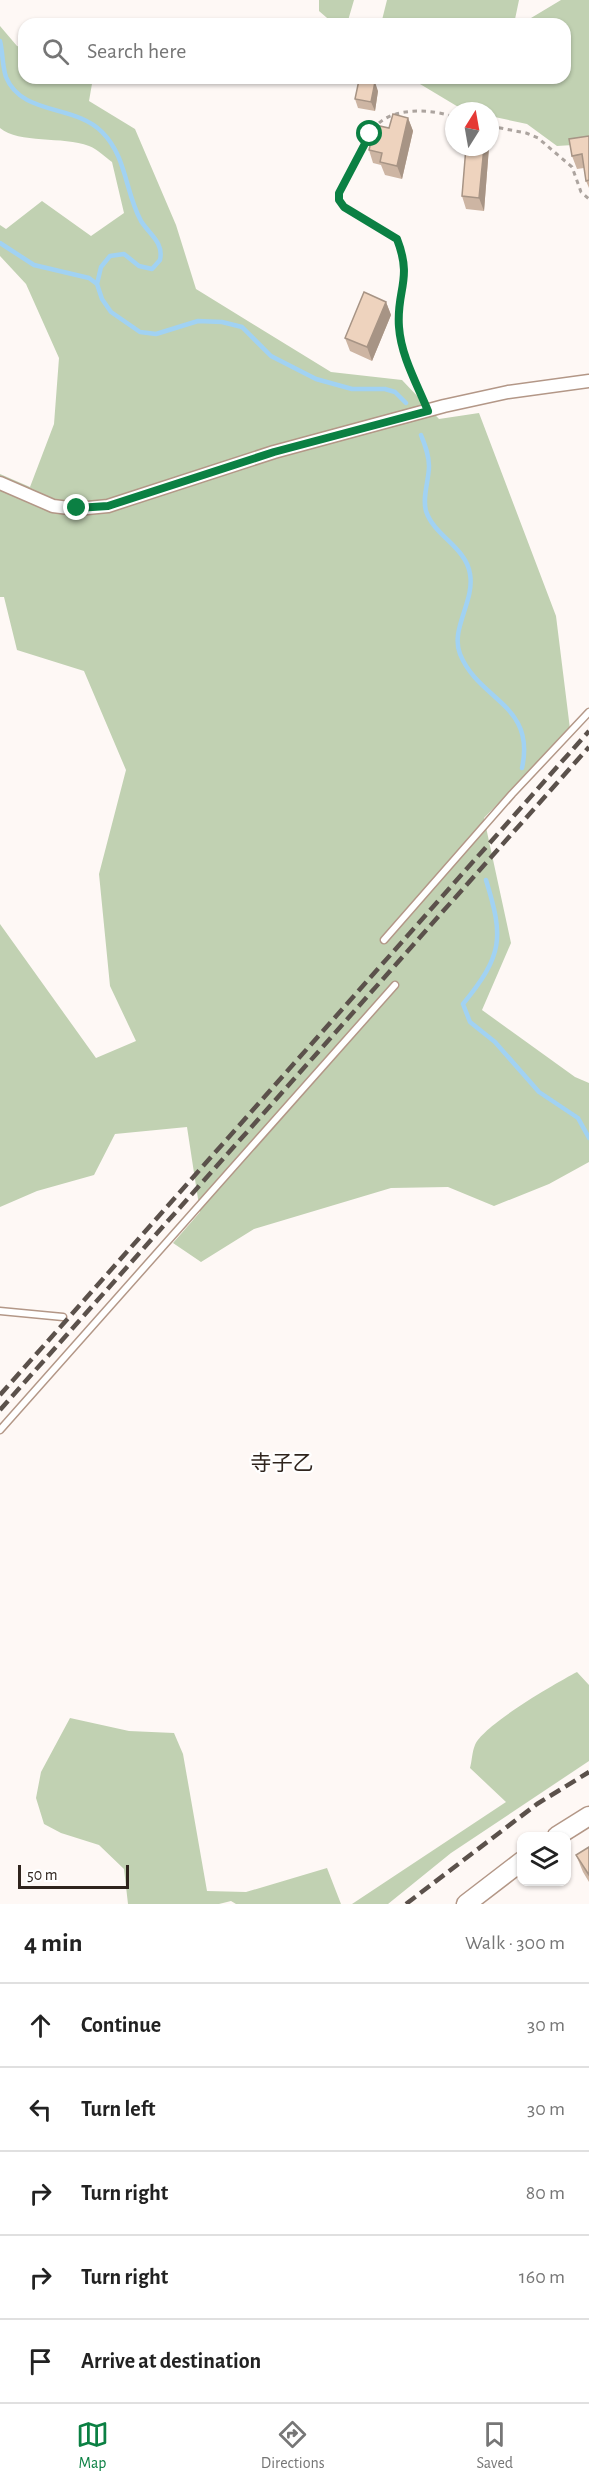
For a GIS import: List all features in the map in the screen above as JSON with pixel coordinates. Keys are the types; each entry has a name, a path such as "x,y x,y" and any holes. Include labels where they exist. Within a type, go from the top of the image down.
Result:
{"main road":[{"path":"563,1832 589,1816"},
{"path":"466,1904 517,1865"}],"street":[{"path":"0,483 53,506 108,506 274,452 428,411 508,392 589,381"}],"lane":[{"path":"384,940 512,794 589,712"},
{"path":"0,1430 395,985"},
{"path":"0,1311 63,1317"},
{"path":"85,1319 95,1322"}],"path":[{"path":"428,411 401,345 398,325 406,271 397,239 344,207 339,200 339,193 370,134 380,122 421,109 445,115"},
{"path":"499,128 538,138 572,167 581,192 589,199"}],"green space":[{"path":"319,0 354,0 349,18 327,18 319,11"},
{"path":"387,0 519,0 515,18 382,18"},
{"path":"561,0 589,0 589,144 557,146 527,124 499,118 499,102 450,102 420,84 571,84 571,18 531,18"},
{"path":"0,26 18,46 18,84 92,84 89,101 135,129 176,225 196,289 331,372 402,380 439,419 479,413 556,616 570,729 484,818 511,943 482,1010 575,1077 589,1083 589,1162 549,1184 494,1206 448,1187 391,1188 254,1229 201,1262 173,1243 200,1212 187,1127 115,1134 94,1175 37,1191 0,1207 0,924 96,1058 136,1041 110,986 99,874 126,770 84,671 17,650 4,597 0,597 0,474 30,487 54,424 59,358 26,284 0,256 0,225 6,229 42,201 91,236 124,213 112,162 98,151 78,143 18,136 0,128"},
{"path":"577,1672 589,1685 589,1761 451,1853 388,1904 352,1904 506,1802 470,1768 475,1745 491,1727 505,1716"},
{"path":"70,1718 129,1731 174,1733 183,1754 207,1891 246,1892 327,1868 341,1904 236,1904 231,1901 219,1904 128,1904 124,1869 99,1845 61,1833 44,1824 36,1798 41,1772"}],"building":[{"path":"358,84 375,84 371,102 355,99"},
{"path":"393,114 408,118 397,166 380,162 382,153 369,150 375,125 389,128"},
{"path":"589,136 589,180 586,181 582,154 572,156 569,139"},
{"path":"465,156 483,156 479,198 462,196"},
{"path":"364,292 386,302 367,347 345,338"},
{"path":"589,1847 589,1875 576,1855"}],"waterway":[{"path":"0,41 6,77 14,89 24,98 36,104 91,123 110,142 121,164 141,221 160,248 160,260 152,269 139,266 124,254 110,256 101,267 97,284"},
{"path":"0,243 34,265 89,278 97,284 102,299 111,312 140,332 156,334 198,321 222,322 242,327 271,356 316,379 352,389 385,389 395,392 406,403"},
{"path":"421,435 429,462 426,511 436,528 463,556 470,574 471,584 458,635 460,654 480,683 514,716 521,730 524,747 522,768"},
{"path":"486,880 496,917 496,945 493,959 486,972 463,1004 470,1022 495,1042 539,1092 578,1118 589,1138"}],"railway":[{"path":"0,1395 589,731"},
{"path":"0,1410 589,747"},
{"path":"406,1904 537,1804 589,1772"}],"district":[{"name":"寺子乙","path":"282,1463"}],"route":[{"path":"77,508 108,506 274,452 428,411 401,345 398,325 406,271 397,239 378,225 344,207 339,200 339,193 370,134"}]}
